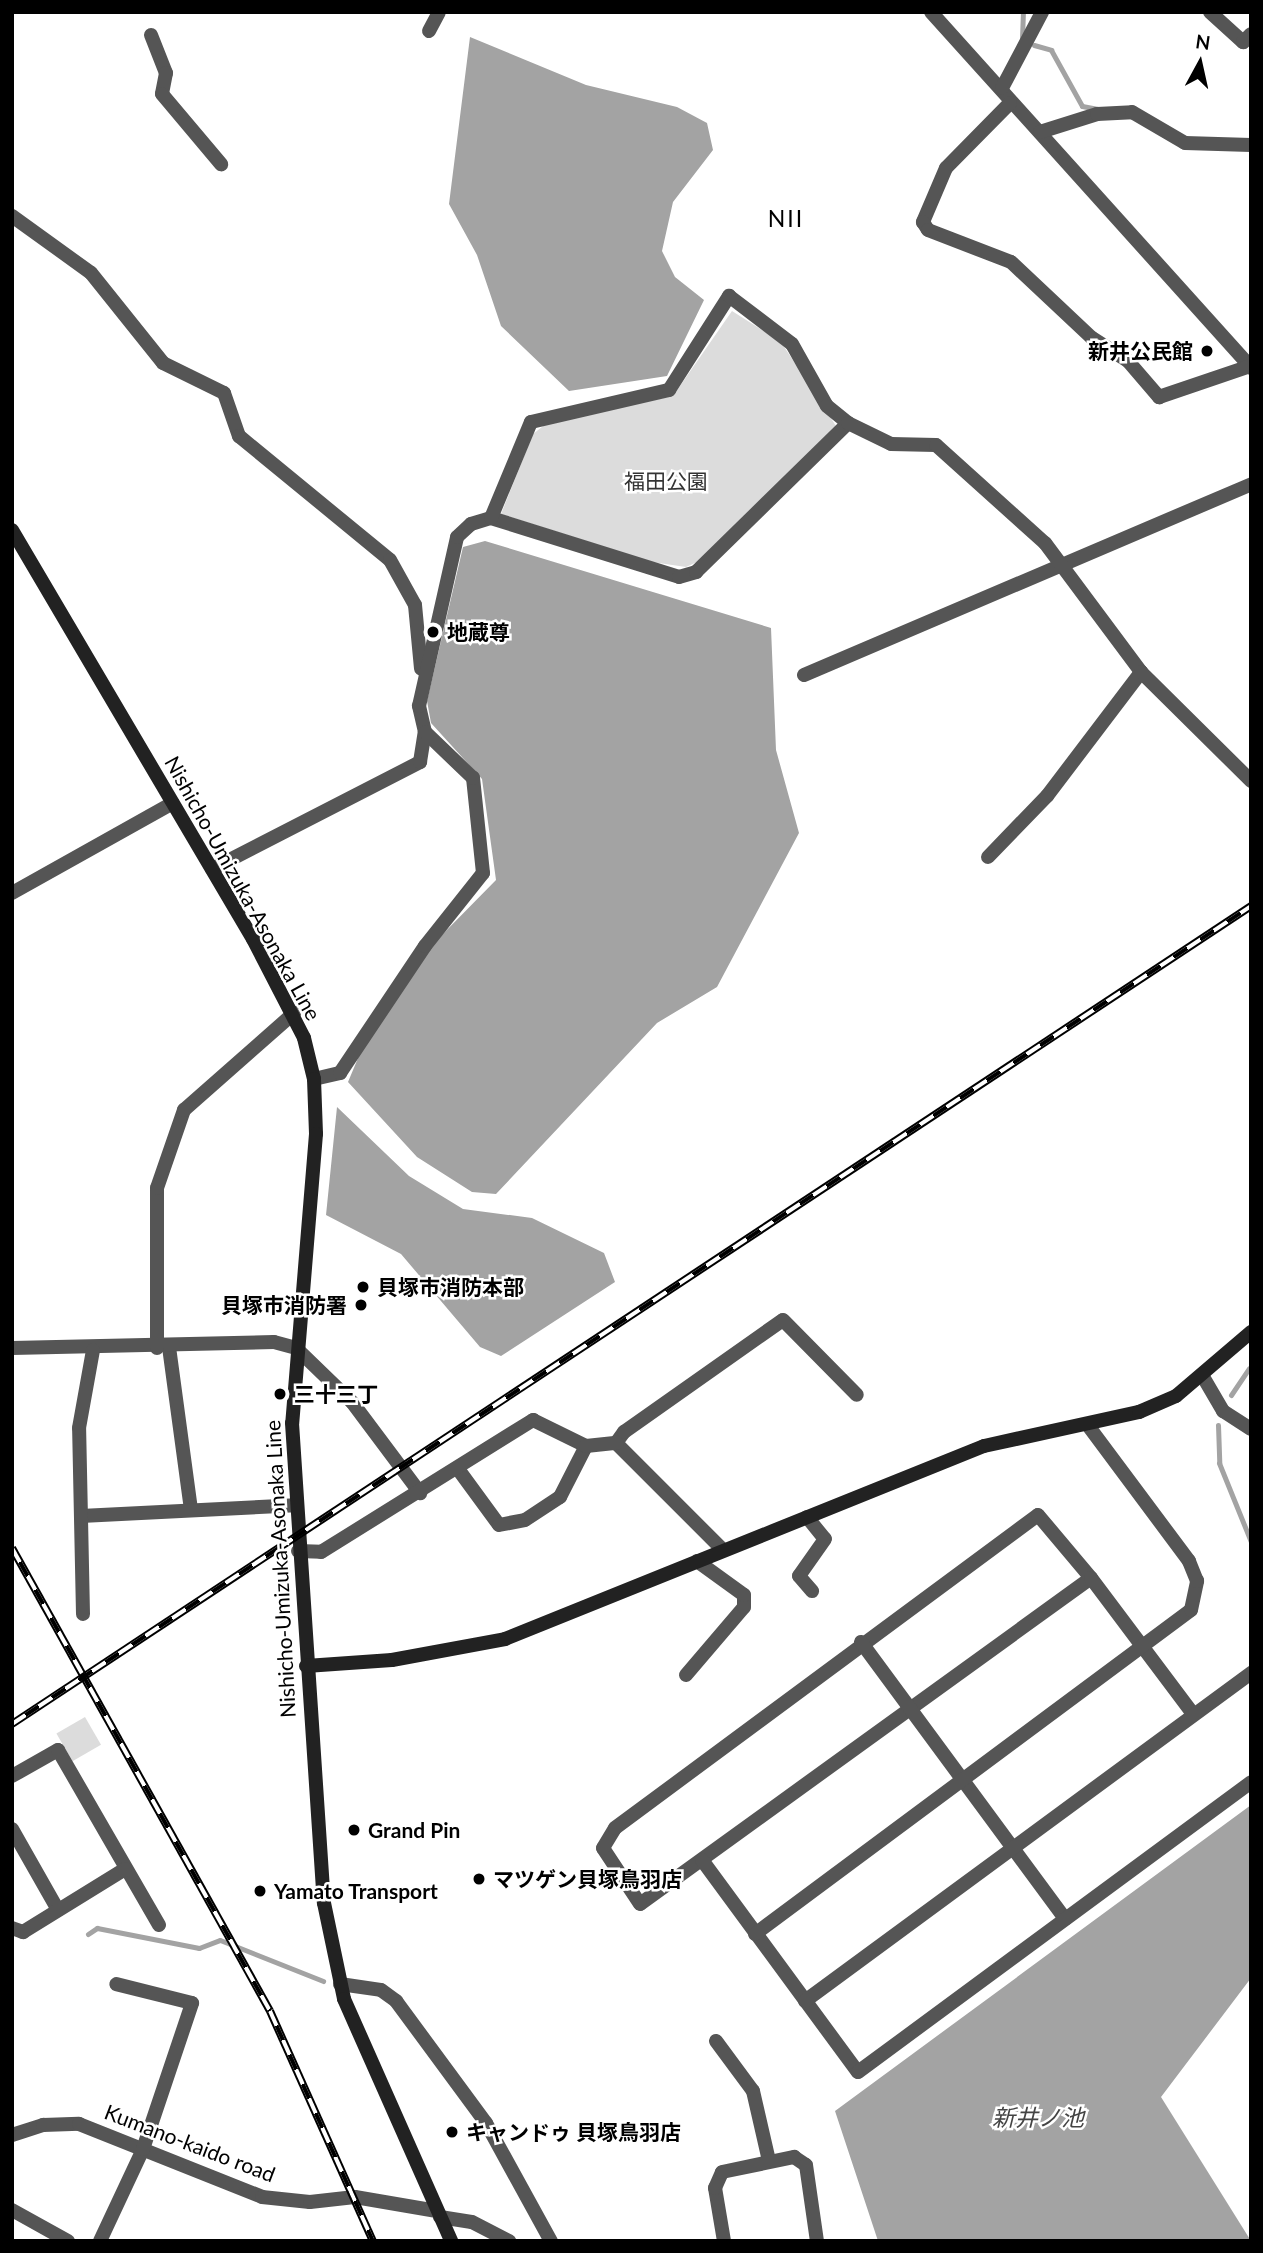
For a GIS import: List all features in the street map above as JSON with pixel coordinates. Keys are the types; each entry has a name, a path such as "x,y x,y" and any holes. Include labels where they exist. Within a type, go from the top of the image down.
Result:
{"street":[{"path":"429,31 439,12"},
{"path":"931,12 1250,367 1159,397 1128,361 1092,338 1010,262 928,230 923,222 946,168 1010,103"},
{"path":"1002,88 1042,12"},
{"path":"1210,12 1242,42 1251,34"},
{"path":"150,35 166,73 162,94 221,164"},
{"path":"1040,132 1097,114 1132,112 1185,143 1251,145"},
{"path":"12,216 91,274 163,363 224,393 239,436 390,560 415,605 423,637 419,706 425,732 419,762 212,869"},
{"path":"491,518 531,422 669,390 729,296 792,344 827,406 848,424 891,444 936,445 1045,543 1060,567 1141,671 1251,781"},
{"path":"419,706 457,537 471,524 491,518 680,577 696,572 848,424"},
{"path":"804,675 1251,484"},
{"name":"Nishicho-Umizuka-Asonaka Line","path":"12,530 294,1013 314,1079 316,1134 296,1348 295,1505 324,1903 340,1984 451,2241"},
{"path":"988,857 1047,796 1141,671"},
{"path":"314,1079 340,1073 425,946 483,873 473,778 425,732"},
{"path":"12,893 173,803"},
{"path":"191,1510 163,1347 157,1188 184,1110 294,1013"},
{"path":"298,1551 321,1552 420,1493 533,1420 586,1446 617,1443 783,1320 858,1395"},
{"path":"306,1666 392,1660 505,1639 984,1446 1090,1427 1176,1396 1251,1332"},
{"path":"12,1348 93,1350 274,1342 296,1348 352,1402 420,1493"},
{"path":"83,1614 79,1427 93,1350"},
{"path":"1202,1375 1223,1411 1251,1429"},
{"path":"755,1934 1191,1610 1197,1581 1189,1561 1090,1427"},
{"path":"617,1443 723,1550"},
{"path":"458,1469 499,1525 525,1520 560,1497 586,1446"},
{"path":"80,1517 295,1505"},
{"path":"1091,1578 640,1904 603,1848 615,1828 861,1642 1038,1515 1091,1578 1193,1714"},
{"path":"807,1517 825,1539 799,1576 813,1591"},
{"path":"686,1675 744,1607 744,1595 697,1560"},
{"path":"861,1642 1065,1919"},
{"path":"805,2001 1251,1673"},
{"path":"12,1776 58,1750 159,1925"},
{"path":"702,1860 858,2072 1251,1782"},
{"path":"12,1829 58,1910"},
{"path":"12,1928 23,1932 125,1869"},
{"path":"100,2241 143,2148 192,2003 116,1984"},
{"path":"340,1984 381,1990 396,2001 485,2123 551,2241"},
{"path":"716,2041 753,2091 769,2161"},
{"name":"Kumano-kaido road","path":"12,2135 43,2125 79,2124 262,2197 310,2202 355,2197 472,2222 509,2241"},
{"path":"724,2241 715,2188 722,2172 794,2157 806,2165 817,2241"},
{"path":"12,2210 68,2241"}],"green space":[{"name":"福田公園","path":"732,311 781,342 836,426 697,562 686,567 652,562 501,514 533,434 547,423 673,396"},
{"path":"85,1717 101,1745 72,1761 56,1734"}],"water":[{"path":"470,37 586,85 677,107 707,123 713,150 673,202 662,251 675,277 704,300 667,376 569,391 501,326 477,255 449,204"},
{"path":"485,541 771,628 776,750 799,833 717,987 657,1023 496,1194 472,1192 417,1157 348,1082 361,1051 435,942 496,880 482,779 431,723 427,701 463,547"},
{"path":"337,1107 409,1176 463,1209 532,1218 604,1253 615,1282 501,1356 480,1347 401,1254 326,1215"},
{"name":"新井ノ池","path":"1251,1805 1251,1978 1161,2097 1251,2241 878,2241 835,2111"}],"waterway":[{"path":"1022,39 1023,12"},
{"path":"1034,45 1051,50 1082,106 1098,109"},
{"path":"1231,1395 1249,1368"},
{"path":"1218,1425 1219,1463 1251,1542"},
{"path":"88,1934 97,1928 199,1948 220,1940 323,1981"}],"railway":[{"path":"12,1724 1251,906"},
{"path":"12,1548 270,2011 373,2241"}],"place":[{"name":"新井公民館","path":"1207,351"},
{"name":"地蔵尊","path":"433,632"},
{"name":"貝塚市消防本部","path":"363,1287"},
{"name":"貝塚市消防署","path":"361,1305"},
{"name":"三十三丁","path":"280,1394"},
{"name":"Grand Pin","path":"354,1830"},
{"name":"マツゲン貝塚鳥羽店","path":"479,1879"},
{"name":"Yamato Transport","path":"260,1891"},
{"name":"キャンドゥ 貝塚鳥羽店","path":"452,2132"}],"district":[{"name":"NII","path":"786,218"}]}
